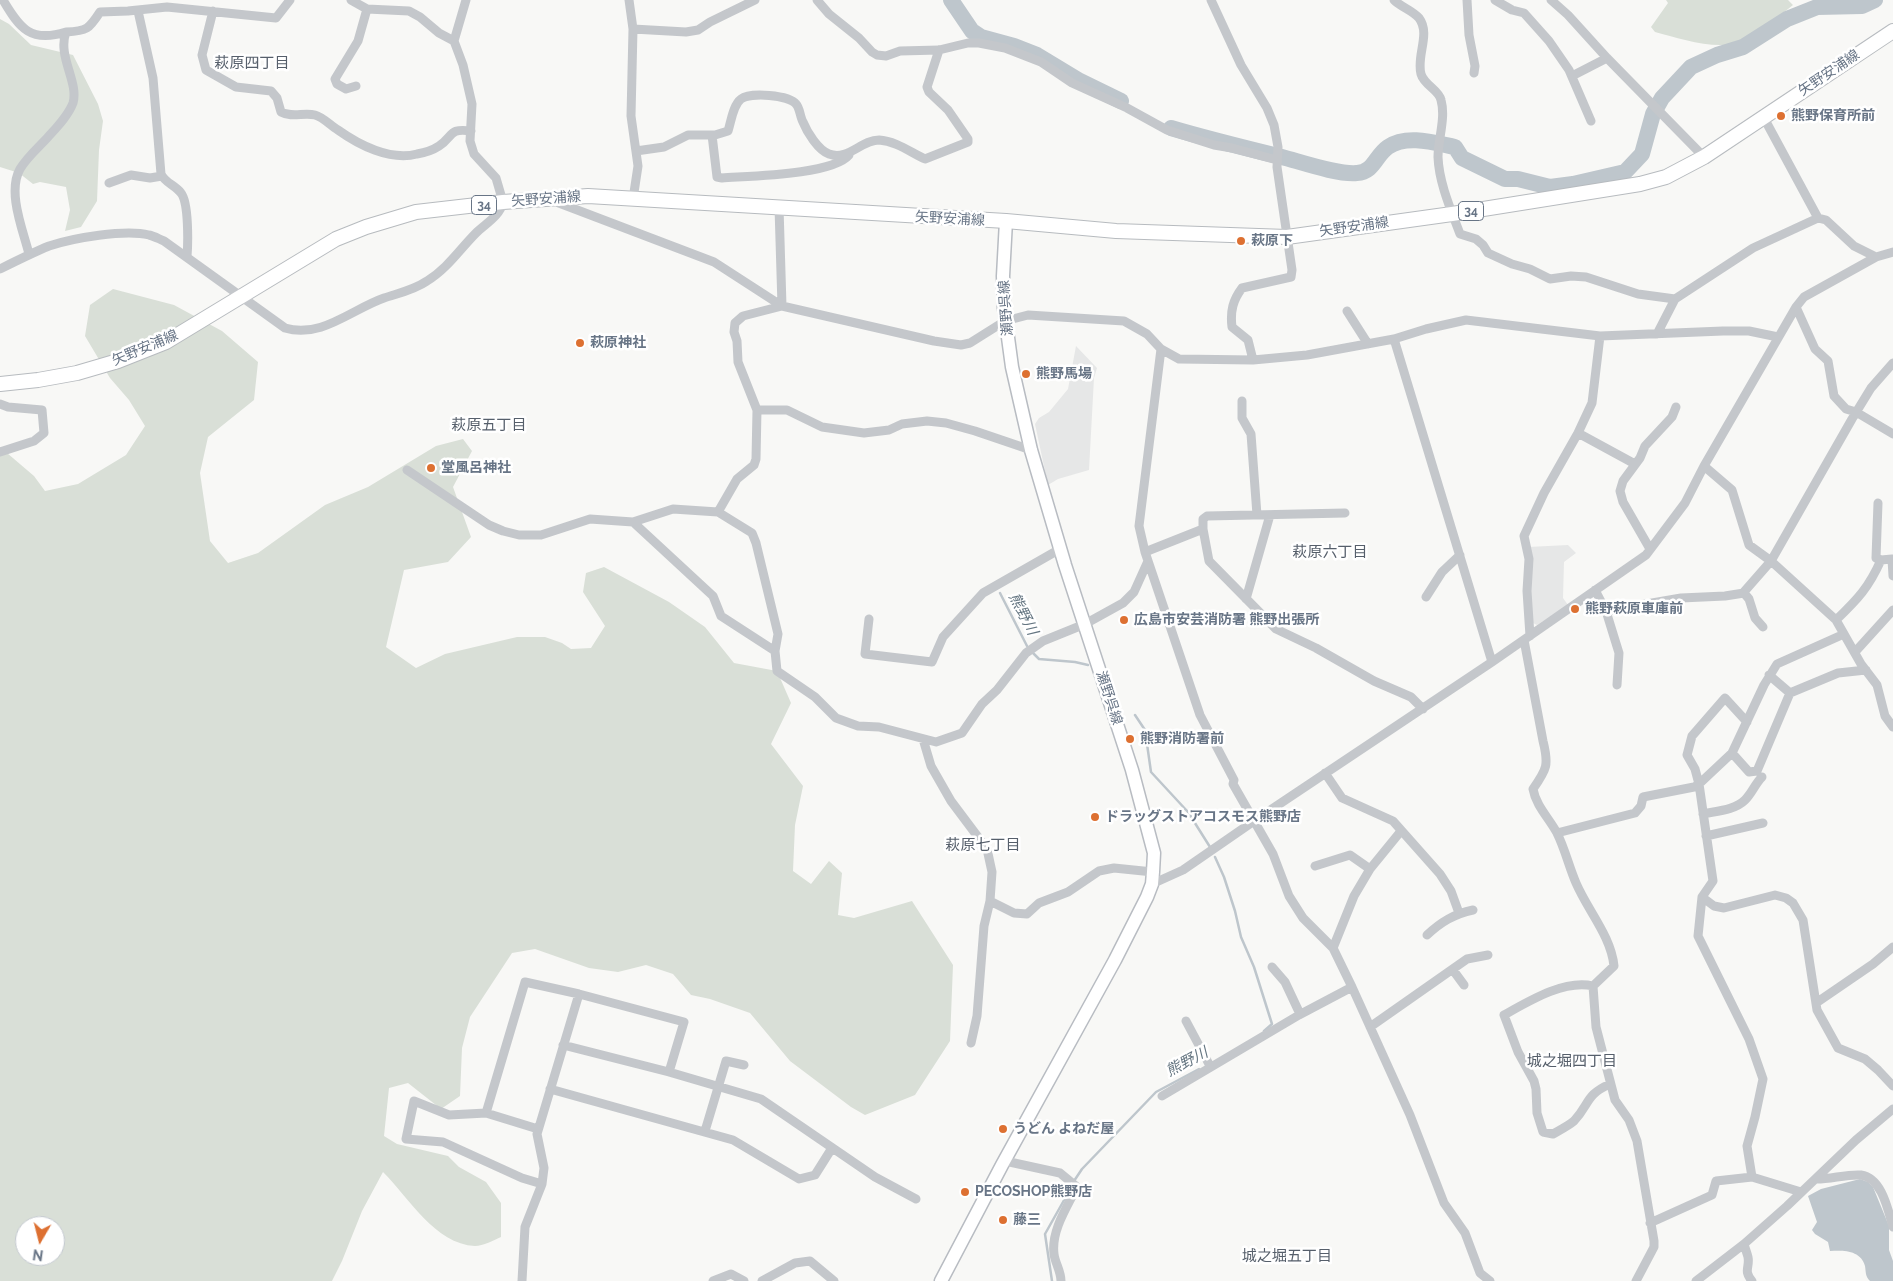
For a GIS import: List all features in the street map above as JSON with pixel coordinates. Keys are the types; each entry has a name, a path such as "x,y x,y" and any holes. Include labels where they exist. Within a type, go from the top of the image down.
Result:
{"main road":[{"name":"矢野安浦線","path":"0,384 77,373 118,361 166,342 336,239 366,227 416,212 546,198 588,196 1006,221 1116,231 1287,237 1452,214 1640,184 1666,177 1704,157 1893,31"},
{"name":"瀬野呉線","path":"941,1281 1115,960 1147,896 1153,878 1154,853 1132,770 1060,549 1031,450 1012,367 1006,322 1003,276 1006,221"}],"street":[{"path":"3,0 21,27 40,36 81,31 91,26 100,12 166,7 276,18 290,0"},
{"path":"351,0 367,9 409,11 420,17 439,33 454,41"},
{"path":"0,270 29,254 50,246 84,238 136,233 151,235 164,241 285,328 296,331 327,326 384,298 411,290 427,282 442,270 475,234 497,214 503,202 496,178 474,154 470,140 472,104 469,86 454,41 466,0"},
{"path":"630,0 633,29 631,116 638,166 633,199"},
{"path":"633,29 686,32 698,30 755,0"},
{"path":"817,0 829,14 878,55 886,56 900,51 939,50 979,43 1016,51 1041,62 1072,82 1127,108 1167,130 1214,145 1277,160"},
{"path":"1211,0 1241,65 1274,125 1278,146 1277,160 1292,270 1291,277 1242,288 1234,298 1230,317 1232,326 1248,340 1253,360"},
{"path":"1394,0 1416,15 1422,24 1424,34 1420,72 1424,80 1441,98 1438,158 1444,187 1460,234 1476,239 1488,253 1512,264 1530,269 1550,280 1572,276 1586,277 1638,294 1675,299"},
{"path":"1468,0 1469,35 1475,66 1474,72"},
{"path":"1495,0 1512,10 1524,13 1548,41 1569,70 1591,121"},
{"path":"1551,0 1568,15 1607,58 1704,157"},
{"path":"356,86 346,89 337,84 335,79 358,41 367,9"},
{"path":"138,10 153,78 162,176 184,198 189,242 186,257"},
{"path":"213,12 202,55 206,70 236,88 271,91 277,98 281,112 286,114 316,115 368,148 396,155 416,155 438,146 458,130 471,131"},
{"path":"29,254 14,195 20,170 63,121 72,103 74,94 63,45 66,32"},
{"path":"636,151 664,147 688,135 712,135 728,131 734,110 740,100 749,96 767,95 790,100 797,105 809,134 821,149 828,154 841,156 850,153 866,142 879,140 894,142 925,160 968,142 967,134 948,110 929,92 927,87 939,50"},
{"path":"1572,76 1607,58"},
{"path":"1764,118 1818,218"},
{"path":"712,135 717,177 722,178 804,171 843,160 849,157 850,153"},
{"path":"109,183 131,175 150,178 162,176"},
{"path":"546,198 714,262 782,306 961,345 970,343 1006,322 1028,315 1124,321 1147,334 1161,349 1179,359 1253,360 1307,355 1368,344 1466,320 1600,336 1749,331 1778,337"},
{"path":"779,208 782,306"},
{"path":"1657,334 1675,299 1753,248 1818,218 1826,220 1854,246 1876,257"},
{"path":"990,901 1014,913 1027,914 1039,903 1068,892 1099,871 1114,868 1153,878 1183,870 1423,709 1646,555 1685,503 1704,466 1778,337 1804,297 1876,257 1893,252"},
{"path":"718,512 737,479 754,465 756,459 756,410 738,362 737,342 734,332 735,323 743,316 782,306"},
{"path":"1796,307 1815,349 1828,361 1834,396 1846,409 1856,412 1893,434"},
{"path":"1347,311 1368,344"},
{"path":"1594,986 1612,970 1614,961 1606,938 1576,884 1557,833 1535,797 1533,790 1547,766 1547,757 1542,740 1527,638 1529,559 1524,536 1544,493 1592,404 1600,336"},
{"path":"1394,338 1492,662"},
{"path":"1161,349 1139,526 1146,557 1200,715 1234,780 1233,784 1273,854 1289,896 1303,918 1333,948 1410,1115 1444,1203 1465,1233 1480,1273 1490,1281"},
{"path":"1606,610 1681,598 1726,596 1743,593 1771,561 1856,412 1871,388 1893,363"},
{"path":"1242,401 1242,418 1251,434 1257,515"},
{"path":"0,404 8,407 42,410 44,433 34,441 0,452"},
{"path":"1650,550 1623,502 1620,491 1622,482 1635,464 1644,446 1672,416 1676,407"},
{"path":"756,410 787,410 822,427 864,433 889,430 902,424 927,421 946,423 1031,450"},
{"path":"1578,433 1635,464"},
{"path":"1704,466 1732,490 1750,545 1771,561 1836,620 1877,685 1885,716 1893,727"},
{"path":"407,470 490,525 519,535 541,535 590,519 633,522 673,510 718,512 752,533 778,634 775,651 777,671 815,697 836,718 858,726 879,727 936,742 962,733 982,704 997,690 1026,653 1043,641 1085,624 1123,603 1134,592 1146,557 1203,529"},
{"path":"1878,503 1876,558 1881,560 1892,559 1893,576"},
{"path":"1345,513 1207,516 1203,519 1203,529 1209,561 1276,628 1374,681 1411,697 1423,709"},
{"path":"1246,599 1270,515"},
{"path":"633,522 713,596 721,616 775,651"},
{"path":"868,619 865,654 932,662 943,637 983,593 1060,549"},
{"path":"1426,597 1442,572 1460,555"},
{"path":"1836,620 1860,597 1873,579 1881,560"},
{"path":"1595,590 1606,610 1619,652 1617,685"},
{"path":"1743,593 1749,599 1755,618 1763,627"},
{"path":"1855,652 1893,610"},
{"path":"1557,833 1635,813 1641,806 1643,796 1694,787 1699,784 1732,753 1769,675 1777,664 1844,634"},
{"path":"1732,753 1749,772 1757,770 1790,693 1838,674 1866,670"},
{"path":"1769,675 1790,693"},
{"path":"1747,722 1725,698 1692,736 1687,755 1695,769 1699,784 1713,881 1702,897 1698,936 1749,1039 1763,1079 1748,1146 1752,1177"},
{"path":"923,739 931,766 951,801 987,849 992,872 990,901 984,926 977,1016 971,1043"},
{"path":"1325,773 1342,798 1392,821 1440,874 1451,891 1459,913"},
{"path":"1703,814 1738,806 1747,798 1762,777"},
{"path":"1706,836 1763,824"},
{"path":"1333,948 1354,896 1370,869 1401,831"},
{"path":"1315,866 1350,855 1370,869"},
{"path":"1702,897 1714,906 1724,908 1775,895 1786,898 1793,903 1803,920 1817,1010 1838,1048 1865,1059 1893,1086"},
{"path":"1427,935 1438,925 1459,913 1473,910"},
{"path":"1816,1003 1873,964 1893,947"},
{"path":"1370,1027 1467,960 1488,955"},
{"path":"1272,968 1285,982 1300,1014"},
{"path":"1452,970 1464,985"},
{"path":"486,1114 526,982 684,1022 669,1072"},
{"path":"1594,986 1584,984 1565,987 1534,999 1504,1015 1518,1052 1534,1081 1537,1113 1543,1132 1553,1134 1566,1127 1579,1114 1589,1098 1600,1088 1610,1084"},
{"path":"1162,1096 1210,1066 1352,986"},
{"path":"1594,986 1596,1027 1615,1100 1629,1120 1637,1141 1654,1247 1636,1281"},
{"path":"522,1281 525,1227 542,1184 544,1168 537,1134 579,994"},
{"path":"1186,1021 1210,1066"},
{"path":"563,1045 669,1072 762,1099 875,1177 916,1198"},
{"path":"705,1132 726,1061 744,1066"},
{"path":"550,1089 733,1140 799,1180 815,1175 832,1148"},
{"path":"538,1129 486,1114 449,1115 414,1101 406,1139 443,1142 522,1178 542,1184"},
{"path":"1696,1281 1744,1244 1893,1109"},
{"path":"1005,1161 1060,1173 1077,1187 1053,1239 1054,1256 1061,1281"},
{"path":"1817,1179 1862,1175 1870,1178 1879,1189 1893,1227"},
{"path":"1650,1223 1712,1195 1716,1181 1752,1177 1801,1192"},
{"path":"1744,1244 1748,1259 1746,1268 1752,1281"},
{"path":"762,1281 795,1263 810,1261 834,1281"},
{"path":"712,1281 731,1274 744,1281"}],"shaded area":[{"path":"1666,0 1788,0 1793,5 1749,38 1739,43 1715,45 1703,44 1655,32 1651,27 1668,3"},
{"path":"0,19 9,24 31,45 73,55 98,104 103,121 99,150 97,201 81,227 65,231 70,210 66,187 40,182 33,184 19,173 0,167"},
{"path":"113,289 174,305 222,331 258,362 254,400 208,437 200,473 210,541 228,563 258,553 325,505 368,487 436,446 463,439 472,451 453,487 471,537 448,562 404,570 386,647 416,668 445,654 517,637 545,637 562,643 571,649 591,648 605,626 583,592 586,573 604,567 669,602 705,627 734,663 777,671 791,703 771,744 803,786 795,825 793,871 811,884 829,861 842,873 838,915 854,918 912,901 953,965 950,1041 915,1095 865,1115 851,1107 790,1061 750,1013 710,999 691,995 673,974 646,965 618,972 589,968 535,949 512,953 470,1017 462,1048 460,1096 441,1109 408,1083 389,1088 384,1136 397,1144 448,1156 459,1167 486,1182 501,1203 501,1237 475,1246 447,1237 424,1218 383,1172 362,1211 332,1281 0,1281 0,447 34,476 45,491 78,484 126,455 145,426 129,400 110,378 85,336 90,305"},
{"path":"1076,346 1097,368 1094,378 1089,470 1058,479 1048,485 1035,424 1039,418 1049,412 1068,389"},
{"path":"1568,545 1576,553 1564,562 1563,598 1568,605 1537,625 1531,622 1528,547"},
{"path":"1860,1179 1868,1182 1873,1187 1889,1226 1889,1250 1893,1261 1893,1281 1870,1281 1866,1276 1865,1266 1860,1257 1846,1251 1830,1251 1828,1242 1812,1230 1817,1222 1808,1196 1821,1189"}],"waterway":[{"path":"951,0 972,31 981,37 1014,46 1037,55 1080,81 1121,101"},
{"path":"1171,128 1320,168 1349,173 1367,170 1388,147 1396,143 1412,140 1430,142 1455,147 1462,158 1505,179 1518,179 1550,187 1573,184 1625,172 1642,154 1653,114 1662,98 1691,67 1717,55 1743,47 1787,19 1817,7 1862,6 1875,0"},
{"name":"熊野川","path":"1000,593 1027,646"},
{"name":"熊野川","path":"1033,653 1039,659 1088,665"},
{"name":"熊野川","path":"1135,715 1145,730 1151,772 1188,812 1210,847"},
{"name":"熊野川","path":"1215,857 1224,877 1241,937 1254,967 1272,1024 1264,1031"},
{"name":"熊野川","path":"1074,1181 1082,1169 1156,1092 1199,1069"},
{"name":"熊野川","path":"1052,1281 1045,1234 1072,1186"}],"place":[{"name":"熊野保育所前","path":"1781,116"},
{"name":"萩原下","path":"1241,241"},
{"name":"萩原神社","path":"580,343"},
{"name":"熊野馬場","path":"1026,374"},
{"name":"堂風呂神社","path":"431,468"},
{"name":"熊野萩原車庫前","path":"1575,609"},
{"name":"広島市安芸消防署 熊野出張所","path":"1124,620"},
{"name":"熊野消防署前","path":"1130,739"},
{"name":"ドラッグストアコスモス熊野店","path":"1095,817"},
{"name":"うどん よねだ屋","path":"1003,1129"},
{"name":"PECOSHOP熊野店","path":"965,1192"},
{"name":"藤三","path":"1003,1220"}],"district":[{"name":"萩原四丁目","path":"252,63"},
{"name":"萩原五丁目","path":"489,425"},
{"name":"萩原六丁目","path":"1330,552"},
{"name":"萩原七丁目","path":"983,845"},
{"name":"城之堀四丁目","path":"1572,1061"},
{"name":"城之堀五丁目","path":"1287,1256"}]}
